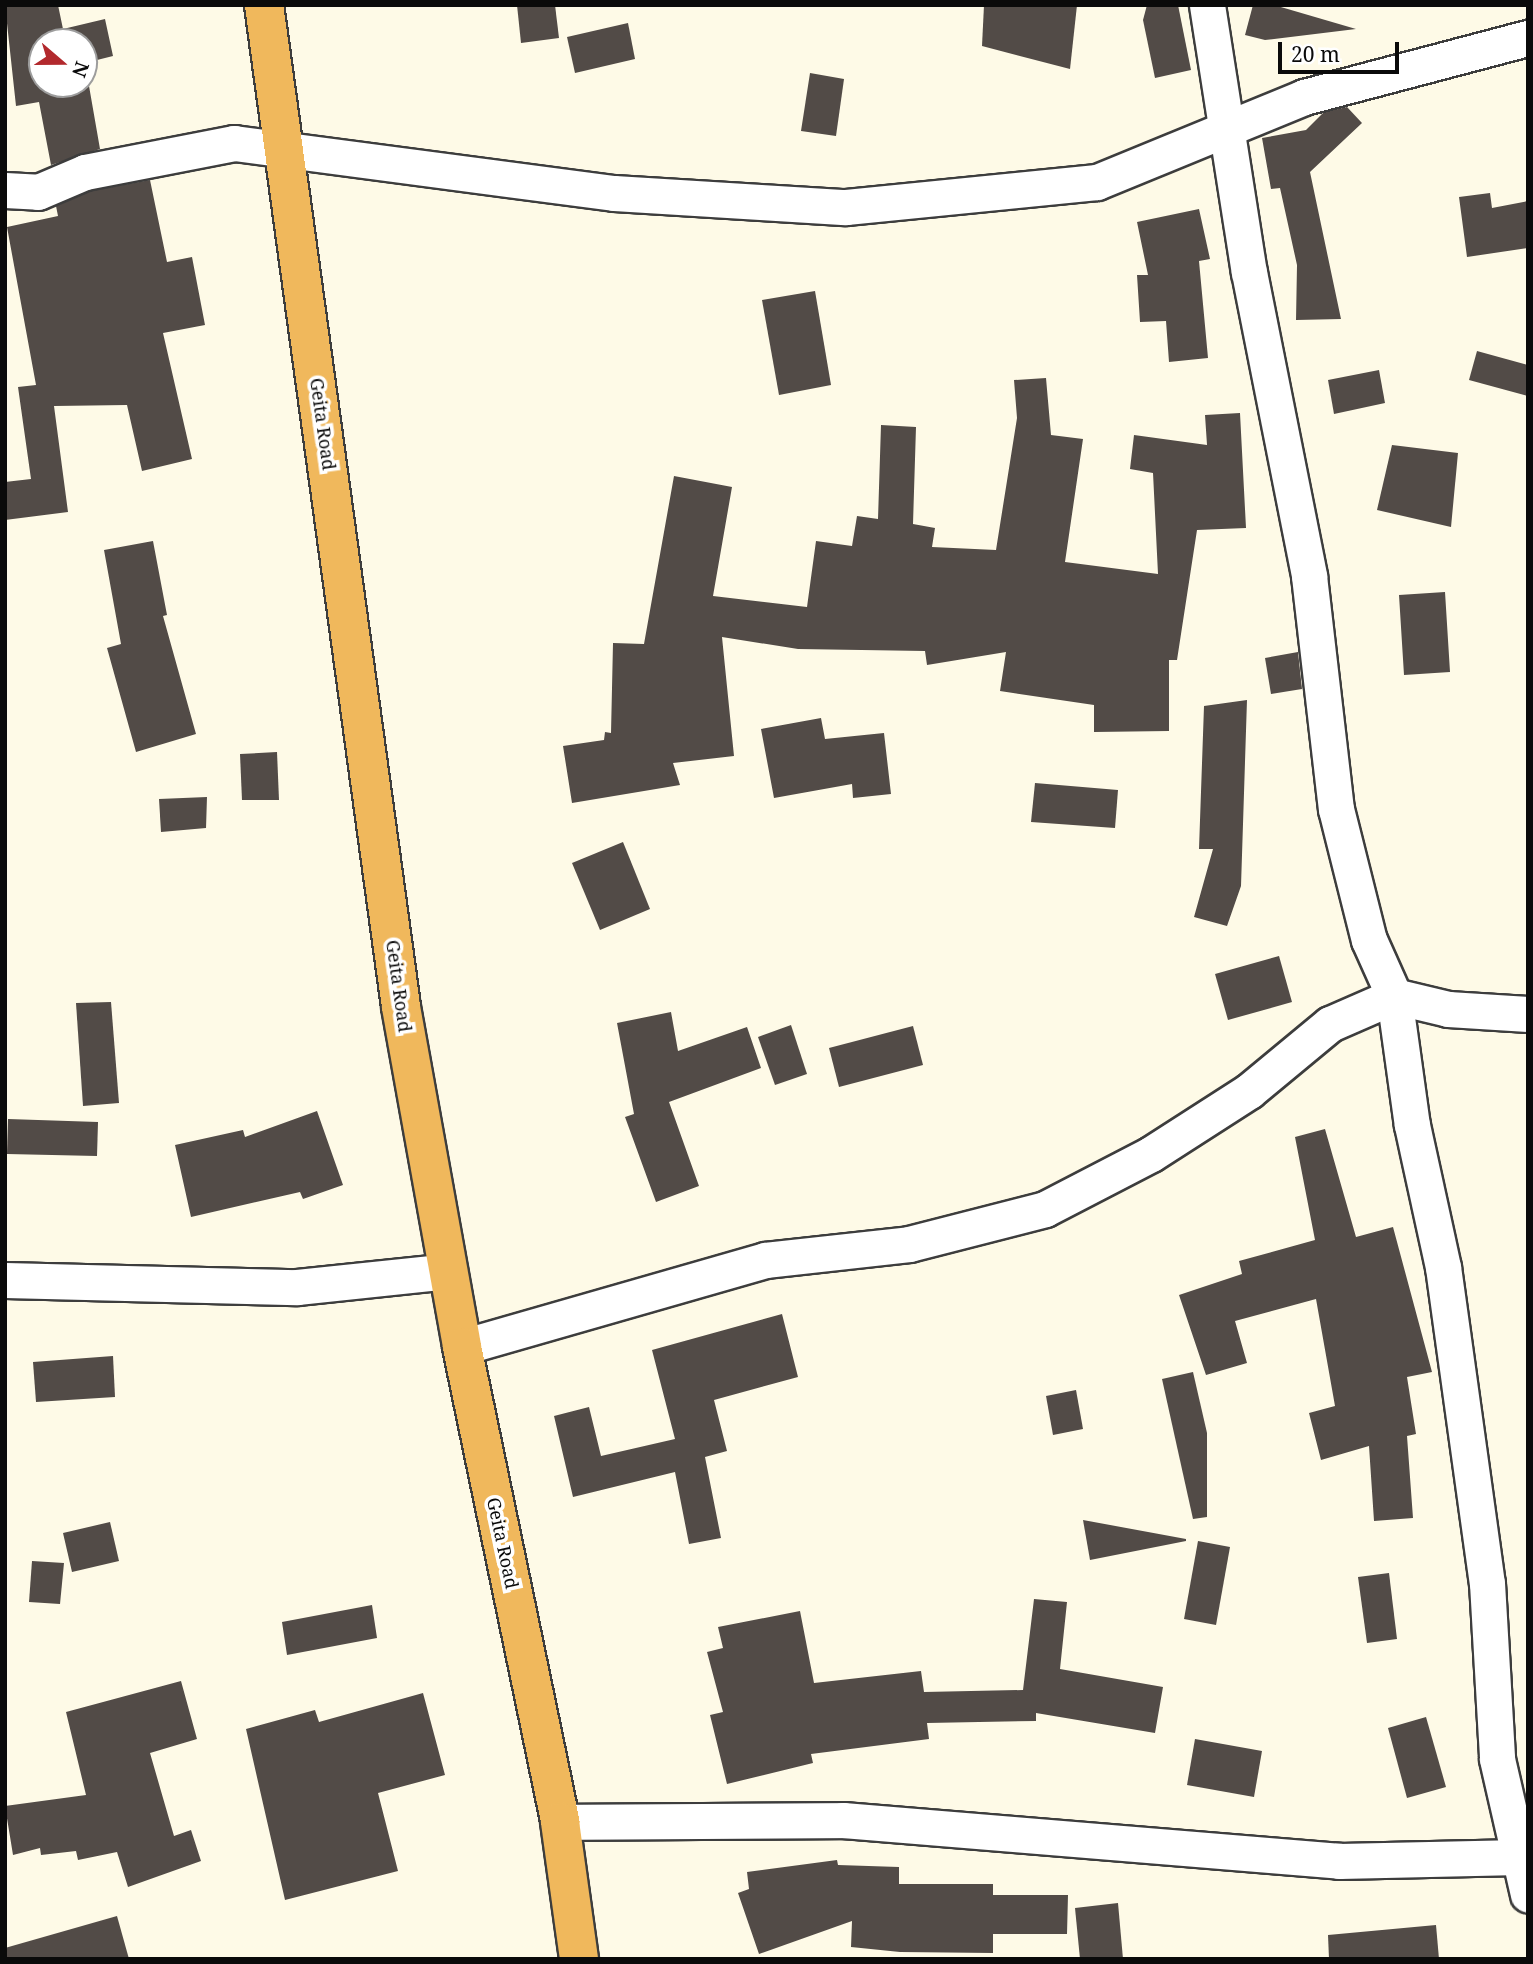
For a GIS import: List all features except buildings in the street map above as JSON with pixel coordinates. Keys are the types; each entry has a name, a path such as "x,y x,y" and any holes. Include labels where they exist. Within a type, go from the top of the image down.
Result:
{"highway":[{"name":"Geita Road","path":"264,5 287,151 401,1007 462,1347 560,1822 579,1959"}],"street":[{"path":"1207,5 1224,128 1309,576 1336,809 1370,940 1394,996 1412,1125 1443,1267 1487,1583 1497,1759 1528,1894"},
{"path":"5,190 38,192 85,172 234,143 614,193 846,207 1097,182 1304,97 1528,38"},
{"path":"462,1347 765,1260 909,1244 1045,1209 1151,1154 1249,1091 1330,1024 1394,996 1448,1009 1528,1014"},
{"path":"5,1280 297,1287 448,1271"},
{"path":"560,1822 843,1820 1339,1861 1520,1857"}]}
